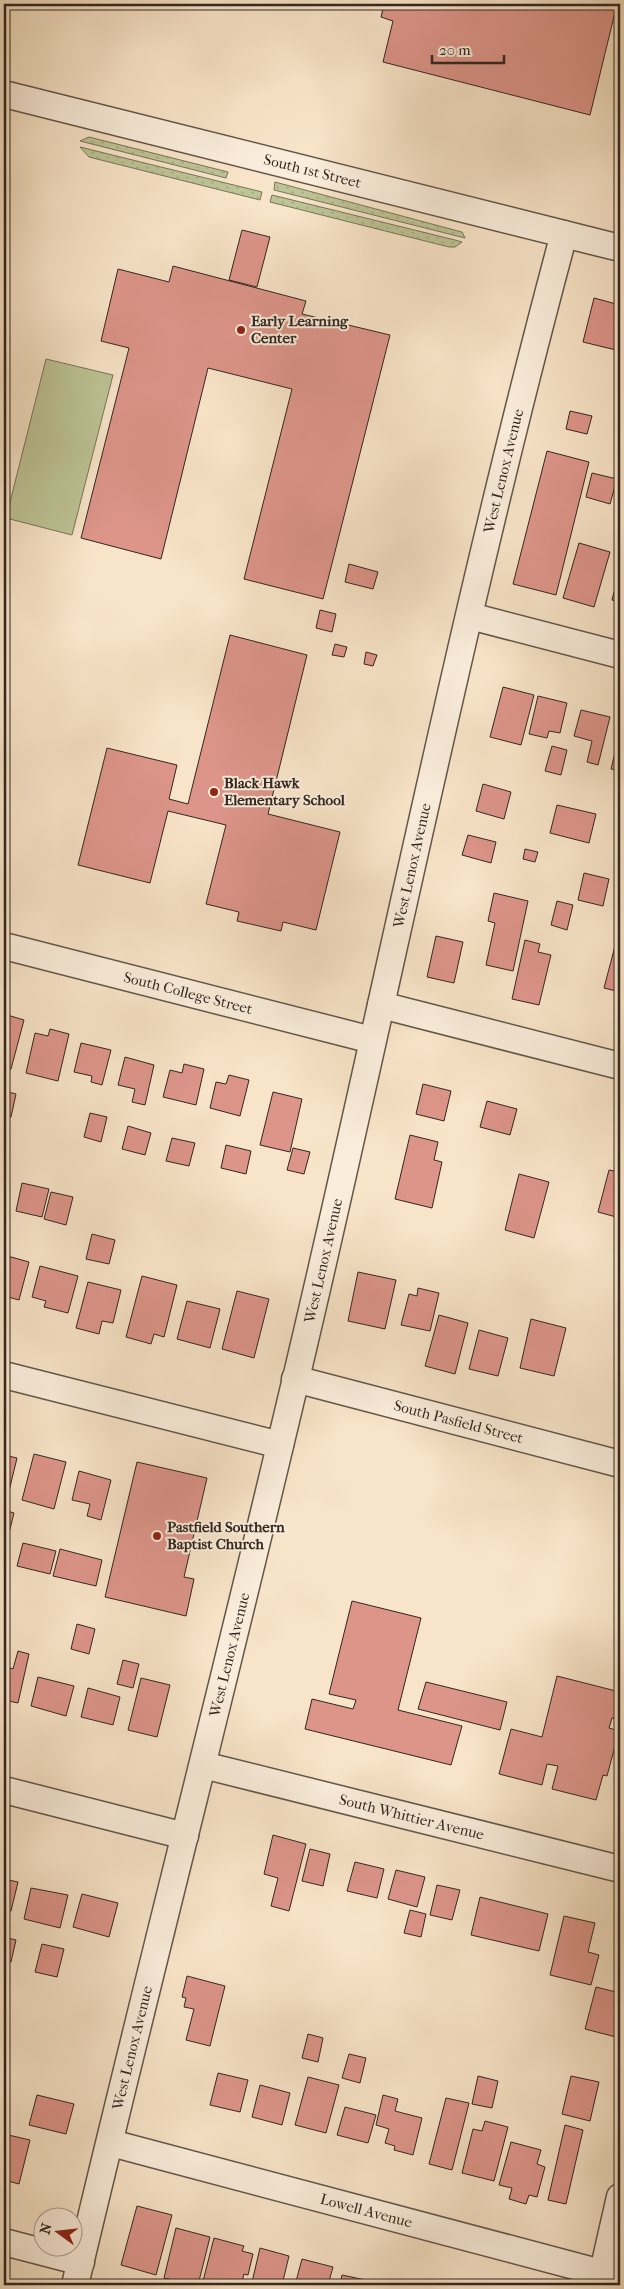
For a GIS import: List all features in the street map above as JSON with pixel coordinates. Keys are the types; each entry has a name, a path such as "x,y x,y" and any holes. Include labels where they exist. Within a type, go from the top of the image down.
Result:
{"street":[{"name":"South 1st Street","path":"4,94 620,248"},
{"name":"West Lenox Avenue","path":"78,2273 111,2144 328,1244 372,1040 470,616 564,234"},
{"path":"470,616 620,655"},
{"name":"South College Street","path":"4,946 372,1040"},
{"path":"381,1005 620,1066"},
{"path":"4,1375 280,1445"},
{"name":"South Pasfield Street","path":"295,1378 620,1464"},
{"name":"South Whittier Avenue","path":"203,1765 620,1869"},
{"path":"4,1790 185,1836"},
{"name":"Lowell Avenue","path":"111,2144 607,2279"},
{"path":"607,2279 620,2197"},
{"path":"4,2242 78,2273"}],"green space":[{"path":"89,137 228,172 226,178 80,141"},
{"path":"80,147 262,192 260,200 89,157"},
{"path":"275,182 462,232 465,238 274,190"},
{"path":"272,195 462,242 455,247 449,247 270,202"},
{"path":"46,359 113,375 72,535 6,518"}],"building":[{"path":"17,4 40,4 39,9"},
{"path":"384,4 617,4 590,115 383,62 393,21 381,17"},
{"path":"242,230 270,237 257,287 229,280"},
{"path":"173,266 306,301 302,314 390,335 323,599 244,579 292,389 208,368 161,559 81,538 129,348 101,341 118,269 169,282"},
{"path":"594,298 620,305 620,334 616,350 583,342"},
{"path":"570,411 592,416 587,434 566,429"},
{"path":"547,451 589,462 556,595 513,584"},
{"path":"592,473 617,479 610,504 586,497"},
{"path":"579,543 610,552 594,607 563,598"},
{"path":"349,564 378,572 373,589 345,582"},
{"path":"620,568 620,602 612,600"},
{"path":"320,610 336,614 332,632 316,628"},
{"path":"230,635 307,655 268,814 340,832 316,930 283,922 281,931 237,921 239,912 206,904 226,825 168,811 150,883 78,865 107,748 177,765 169,799 188,804"},
{"path":"335,644 347,647 344,657 332,655"},
{"path":"366,652 377,655 373,666 364,664"},
{"path":"503,687 534,695 521,745 490,737"},
{"path":"538,696 567,703 560,733 549,731 547,738 529,734"},
{"path":"581,710 610,717 598,765 587,762 592,741 574,736"},
{"path":"620,732 620,771 611,769"},
{"path":"552,746 567,750 561,775 545,771"},
{"path":"483,784 511,792 504,819 476,811"},
{"path":"557,805 596,814 589,843 550,833"},
{"path":"468,835 496,842 491,863 462,855"},
{"path":"525,849 538,852 535,862 523,859"},
{"path":"584,873 609,879 603,906 578,900"},
{"path":"494,893 528,901 513,971 486,965 495,923 488,921"},
{"path":"557,901 573,905 567,930 551,925"},
{"path":"620,927 620,992 604,988"},
{"path":"436,936 463,942 454,983 427,977"},
{"path":"525,940 540,944 538,952 551,955 539,1005 512,999"},
{"path":"4,1014 24,1020 11,1069 4,1068"},
{"path":"50,1029 69,1034 58,1081 26,1073 35,1033 48,1036"},
{"path":"81,1043 111,1050 102,1085 91,1082 92,1076 74,1072"},
{"path":"125,1057 154,1065 145,1105 132,1102 135,1089 118,1085"},
{"path":"184,1064 204,1069 196,1105 163,1097 170,1070 182,1073"},
{"path":"229,1075 249,1080 240,1116 210,1108 216,1082 226,1084"},
{"path":"423,1084 451,1091 444,1121 416,1114"},
{"path":"4,1091 16,1094 11,1117 4,1116"},
{"path":"273,1092 302,1099 290,1152 260,1145"},
{"path":"487,1101 517,1109 510,1135 480,1127"},
{"path":"90,1113 107,1117 101,1142 84,1137"},
{"path":"128,1126 151,1133 145,1155 122,1149"},
{"path":"410,1135 438,1142 434,1160 442,1162 432,1208 395,1199"},
{"path":"172,1138 195,1143 189,1166 166,1161"},
{"path":"226,1145 251,1151 246,1174 221,1168"},
{"path":"293,1148 310,1152 304,1174 287,1170"},
{"path":"609,1170 620,1172 620,1218 598,1212"},
{"path":"519,1174 549,1182 534,1238 505,1230"},
{"path":"22,1183 49,1189 42,1217 16,1211"},
{"path":"51,1192 73,1197 66,1225 44,1219"},
{"path":"92,1234 115,1240 109,1264 86,1259"},
{"path":"4,1255 29,1262 19,1300 4,1296"},
{"path":"40,1266 78,1276 68,1313 44,1307 46,1301 32,1297"},
{"path":"358,1272 396,1280 385,1329 348,1321"},
{"path":"142,1276 177,1285 164,1337 154,1334 151,1344 126,1337"},
{"path":"88,1282 121,1290 113,1323 102,1321 99,1334 76,1328"},
{"path":"418,1288 439,1293 430,1331 401,1325 409,1294 417,1296"},
{"path":"237,1291 269,1299 254,1358 222,1349"},
{"path":"187,1301 220,1309 210,1348 177,1339"},
{"path":"439,1315 468,1323 455,1374 425,1366"},
{"path":"531,1319 566,1328 554,1376 520,1368"},
{"path":"479,1330 508,1338 498,1376 469,1369"},
{"path":"34,1454 66,1462 54,1509 22,1500"},
{"path":"4,1455 17,1458 9,1491 4,1489"},
{"path":"137,1462 207,1478 184,1577 194,1579 186,1616 105,1597"},
{"path":"79,1471 111,1480 101,1520 87,1516 90,1504 72,1500"},
{"path":"4,1510 14,1513 8,1537 4,1536"},
{"path":"23,1543 56,1551 50,1574 17,1566"},
{"path":"60,1549 102,1560 96,1586 53,1576"},
{"path":"352,1601 421,1618 398,1710 462,1726 451,1765 305,1729 312,1699 353,1709 356,1700 329,1694"},
{"path":"77,1624 95,1629 89,1654 71,1649"},
{"path":"18,1651 29,1654 18,1703 4,1700 4,1666 13,1669"},
{"path":"123,1660 139,1664 133,1688 117,1684"},
{"path":"557,1676 620,1692 620,1720 612,1718 609,1728 619,1731 607,1776 603,1775 596,1800 552,1789 558,1766 547,1764 542,1785 499,1774 511,1729 542,1737"},
{"path":"38,1677 74,1686 66,1716 31,1706"},
{"path":"141,1678 170,1685 157,1737 128,1730"},
{"path":"426,1682 507,1702 500,1730 418,1709"},
{"path":"88,1688 120,1697 113,1725 81,1717"},
{"path":"273,1835 306,1844 289,1911 271,1906 278,1878 264,1874"},
{"path":"310,1849 330,1854 323,1886 302,1881"},
{"path":"355,1862 384,1869 377,1898 347,1891"},
{"path":"396,1870 425,1877 417,1907 388,1899"},
{"path":"4,1879 18,1882 11,1911 4,1909"},
{"path":"437,1885 460,1890 452,1920 430,1915"},
{"path":"31,1888 68,1895 60,1928 24,1919"},
{"path":"82,1894 118,1903 109,1937 73,1927"},
{"path":"480,1897 548,1914 539,1951 471,1935"},
{"path":"410,1910 426,1914 421,1937 404,1933"},
{"path":"564,1916 595,1923 588,1952 599,1955 591,1985 550,1975"},
{"path":"4,1937 16,1940 11,1962 4,1960"},
{"path":"42,1944 64,1949 57,1977 35,1972"},
{"path":"187,1976 225,1986 210,2046 186,2040 194,2009 184,2007 186,1998 182,1997"},
{"path":"596,1987 620,1993 620,2017 616,2037 585,2029"},
{"path":"308,2034 323,2038 318,2062 302,2058"},
{"path":"349,2054 366,2058 360,2083 342,2078"},
{"path":"218,2073 248,2080 240,2112 210,2105"},
{"path":"478,2076 498,2081 492,2108 472,2104"},
{"path":"571,2076 599,2082 590,2121 562,2114"},
{"path":"308,2077 339,2085 326,2133 295,2125"},
{"path":"260,2085 290,2093 282,2125 252,2117"},
{"path":"37,2095 74,2104 66,2134 29,2125"},
{"path":"383,2095 398,2099 395,2111 422,2118 413,2155 394,2150 395,2146 385,2143 389,2129 376,2125"},
{"path":"446,2098 469,2103 452,2170 429,2164"},
{"path":"345,2107 376,2115 368,2143 337,2135"},
{"path":"485,2121 508,2127 494,2181 462,2173 473,2129 482,2131"},
{"path":"565,2125 583,2130 566,2204 548,2200"},
{"path":"4,2134 30,2140 19,2184 4,2180"},
{"path":"511,2142 541,2150 537,2164 545,2167 537,2197 529,2195 526,2204 509,2199 512,2188 499,2185"},
{"path":"137,2206 172,2215 156,2275 121,2265"},
{"path":"176,2228 210,2237 198,2285 164,2278"},
{"path":"214,2238 244,2246 242,2251 253,2254 248,2275 244,2274 241,2285 202,2285"},
{"path":"260,2248 289,2256 282,2285 266,2285 252,2282"},
{"path":"302,2259 333,2267 328,2285 295,2285"},
{"path":"342,2275 375,2282 374,2285 340,2285"}],"place":[{"name":"Early Learning Center","path":"241,330"},
{"name":"Black Hawk Elementary School","path":"214,792"},
{"name":"Pastfield Southern Baptist Church","path":"157,1536"}]}
